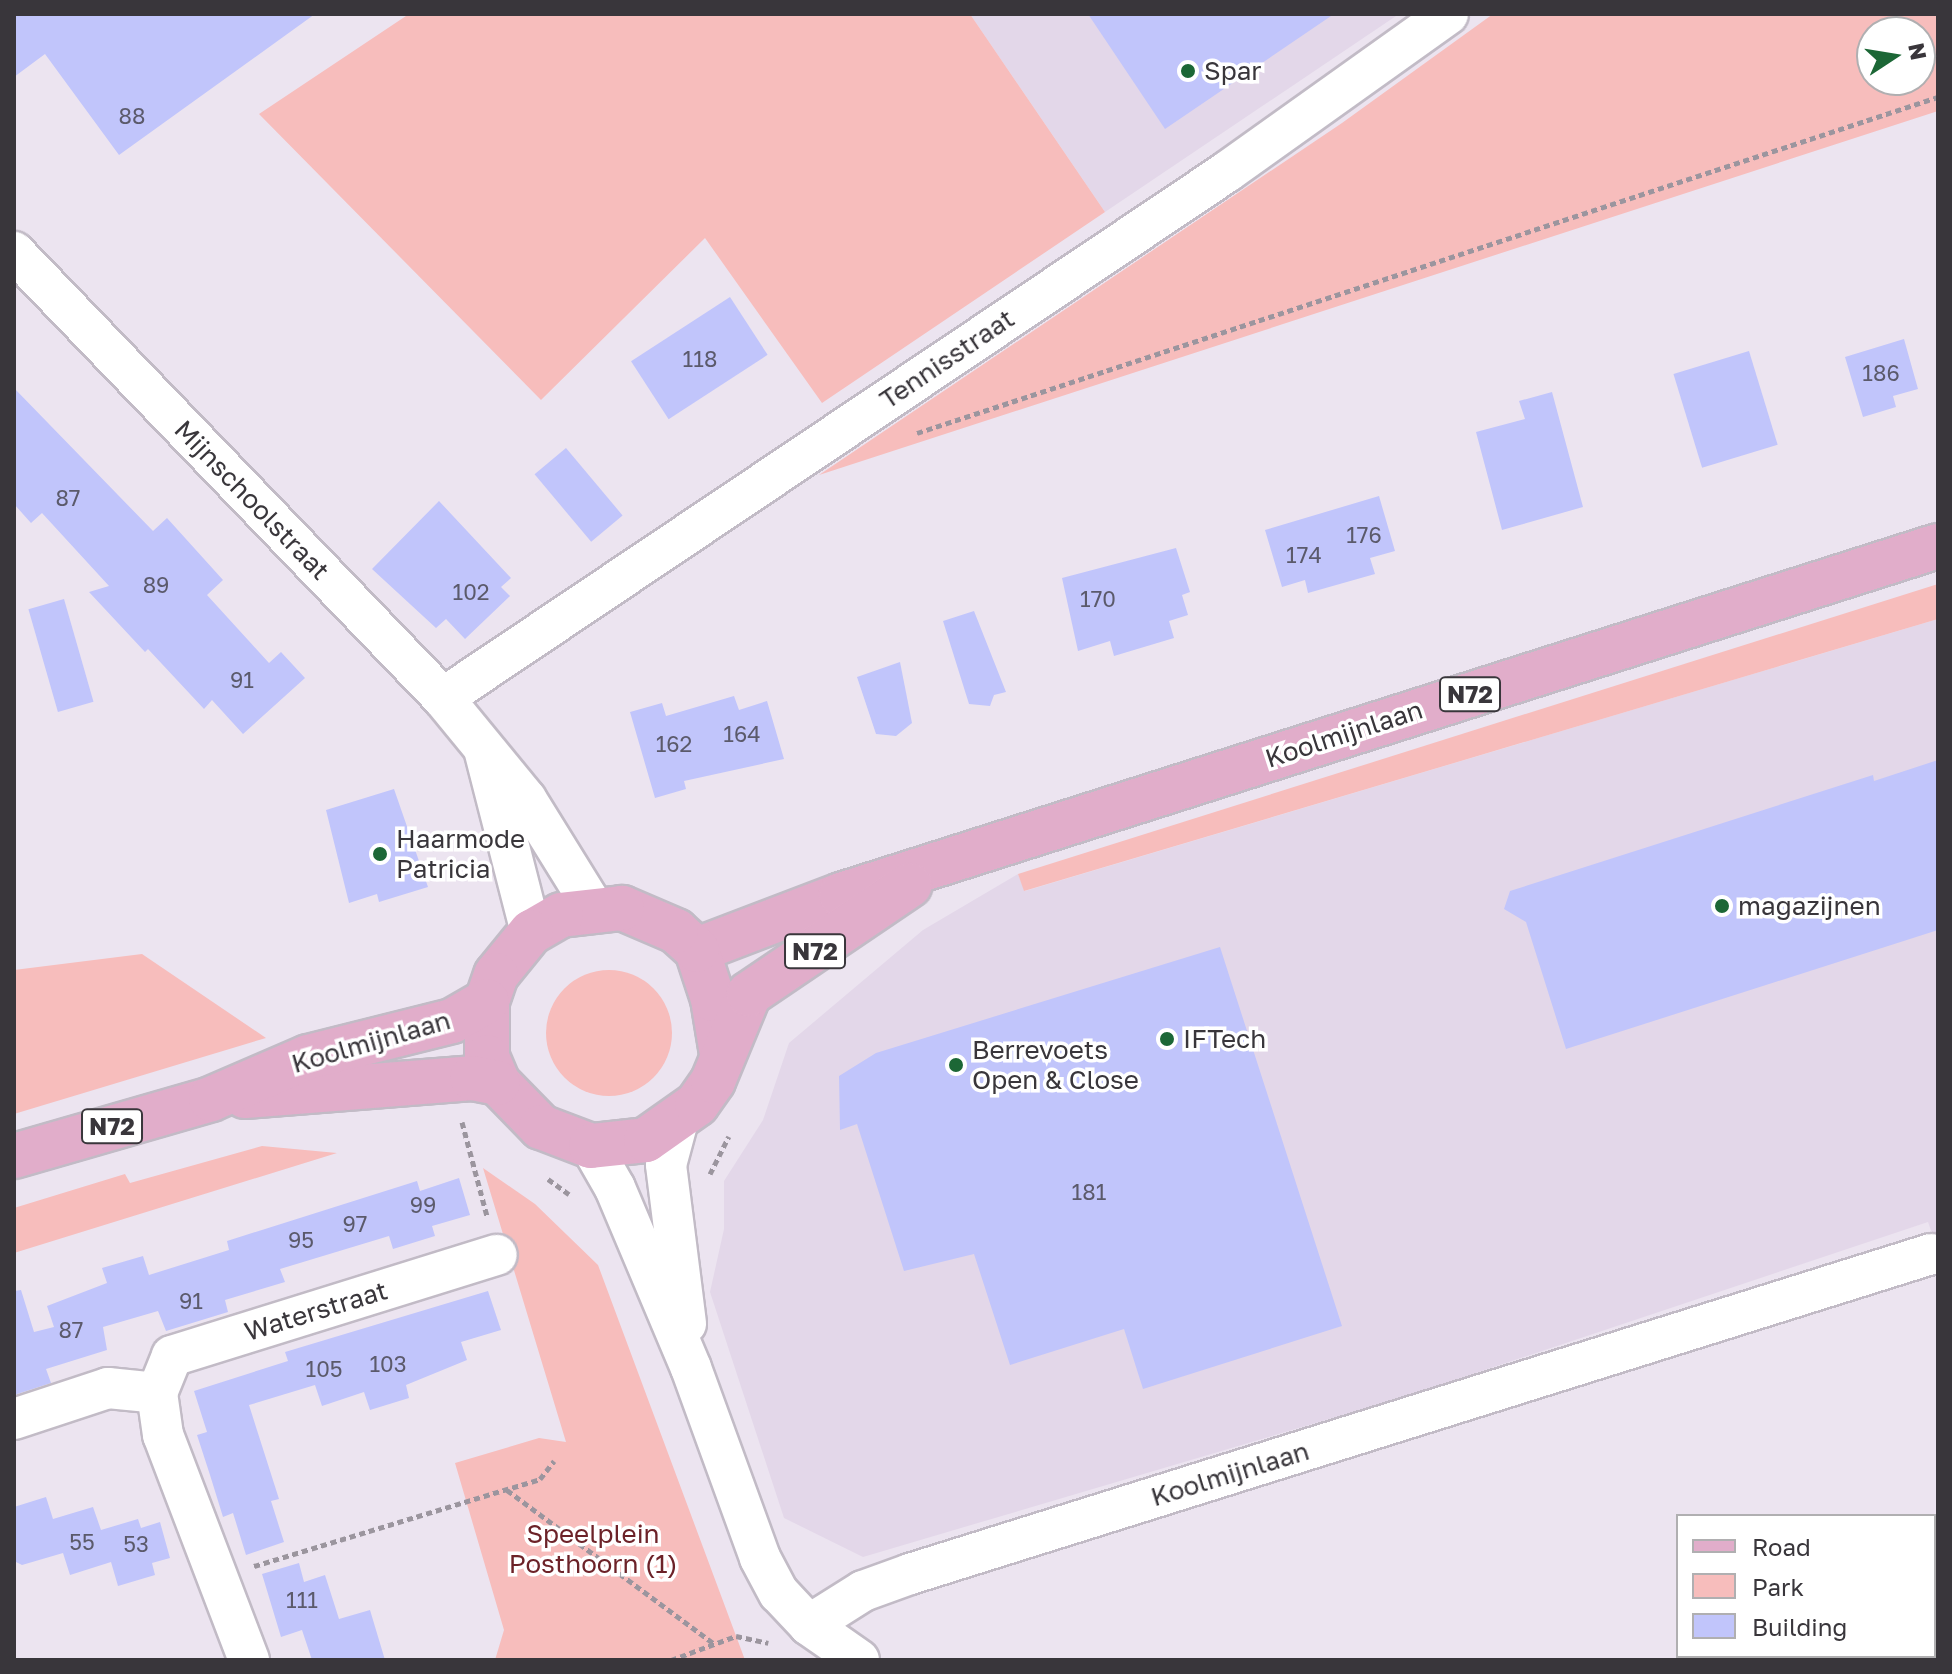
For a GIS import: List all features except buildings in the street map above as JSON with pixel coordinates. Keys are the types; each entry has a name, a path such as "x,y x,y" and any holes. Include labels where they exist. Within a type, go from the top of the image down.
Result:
{"main road":[{"name":"Koolmijnlaan","path":"697,950 841,895 1938,546"},
{"name":"Koolmijnlaan","path":"593,907 531,932 496,975 487,1001 487,1057 498,1083 541,1127 591,1146 646,1140 677,1124 713,1081 749,994 933,868"},
{"path":"593,907 650,916 697,950 713,999 722,1054"},
{"name":"Koolmijnlaan","path":"14,1156 211,1099 308,1057 452,1021 487,1001"},
{"name":"Koolmijnlaan","path":"211,1099 472,1078 498,1083"}],"street":[{"name":"Tennisstraat","path":"443,698 1228,171 1448,14"},
{"name":"Mijnschoolstraat","path":"14,252 443,698 485,753 526,799 593,907"},
{"name":"Mijnschoolstraat","path":"485,753 531,932"},
{"name":"Koolmijnlaan","path":"677,1124 666,1165 691,1368"},
{"name":"Koolmijnlaan","path":"591,1146 615,1188 691,1368 760,1558 779,1593 792,1634 863,1591 910,1574 1931,1254"},
{"name":"Waterstraat","path":"157,1393 172,1356 497,1255"},
{"path":"14,1419 108,1388 157,1393 163,1435 249,1660"},
{"path":"792,1634 859,1660"}],"path":[{"path":"910,435 1938,97"},
{"path":"462,1121 497,1255"},
{"path":"218,1576 540,1479 554,1461"},
{"path":"506,1489 714,1644"},
{"path":"671,1660 736,1636 792,1634"}],"shaded area":[{"path":"970,14 1399,14 1105,212"},
{"path":"1938,619 1938,1251 1928,1222 1407,1396 863,1557 784,1518 710,1292 724,1229 724,1181 763,1120 789,1043 923,930 1018,874 1025,891"}],"green space":[{"path":"409,14 970,14 1105,212 822,403 705,238 541,400 259,114"},
{"path":"1493,14 1938,14 1938,111 819,475 1342,123"},
{"path":"1938,584 1938,619 1024,891 1018,874"},
{"path":"142,954 266,1038 14,1114 14,970"},
{"path":"609,970 633,975 654,988 667,1009 672,1033 667,1057 654,1078 633,1091 609,1096 585,1091 564,1078 551,1057 546,1033 551,1009 564,988 585,975"},
{"path":"262,1146 337,1153 14,1253 14,1208 125,1174 130,1183"},
{"name":"Speelplein Posthoorn (1)","path":"483,1168 535,1204 598,1265 745,1660 495,1660 504,1630 455,1463 539,1438 566,1442"}],"place":[{"name":"Spar","path":"1188,71"},
{"name":"Haarmode Patricia","path":"380,854"},
{"name":"magazijnen","path":"1722,906"},
{"name":"IFTech","path":"1167,1039"},
{"name":"Berrevoets Open & Close","path":"956,1065"}]}
